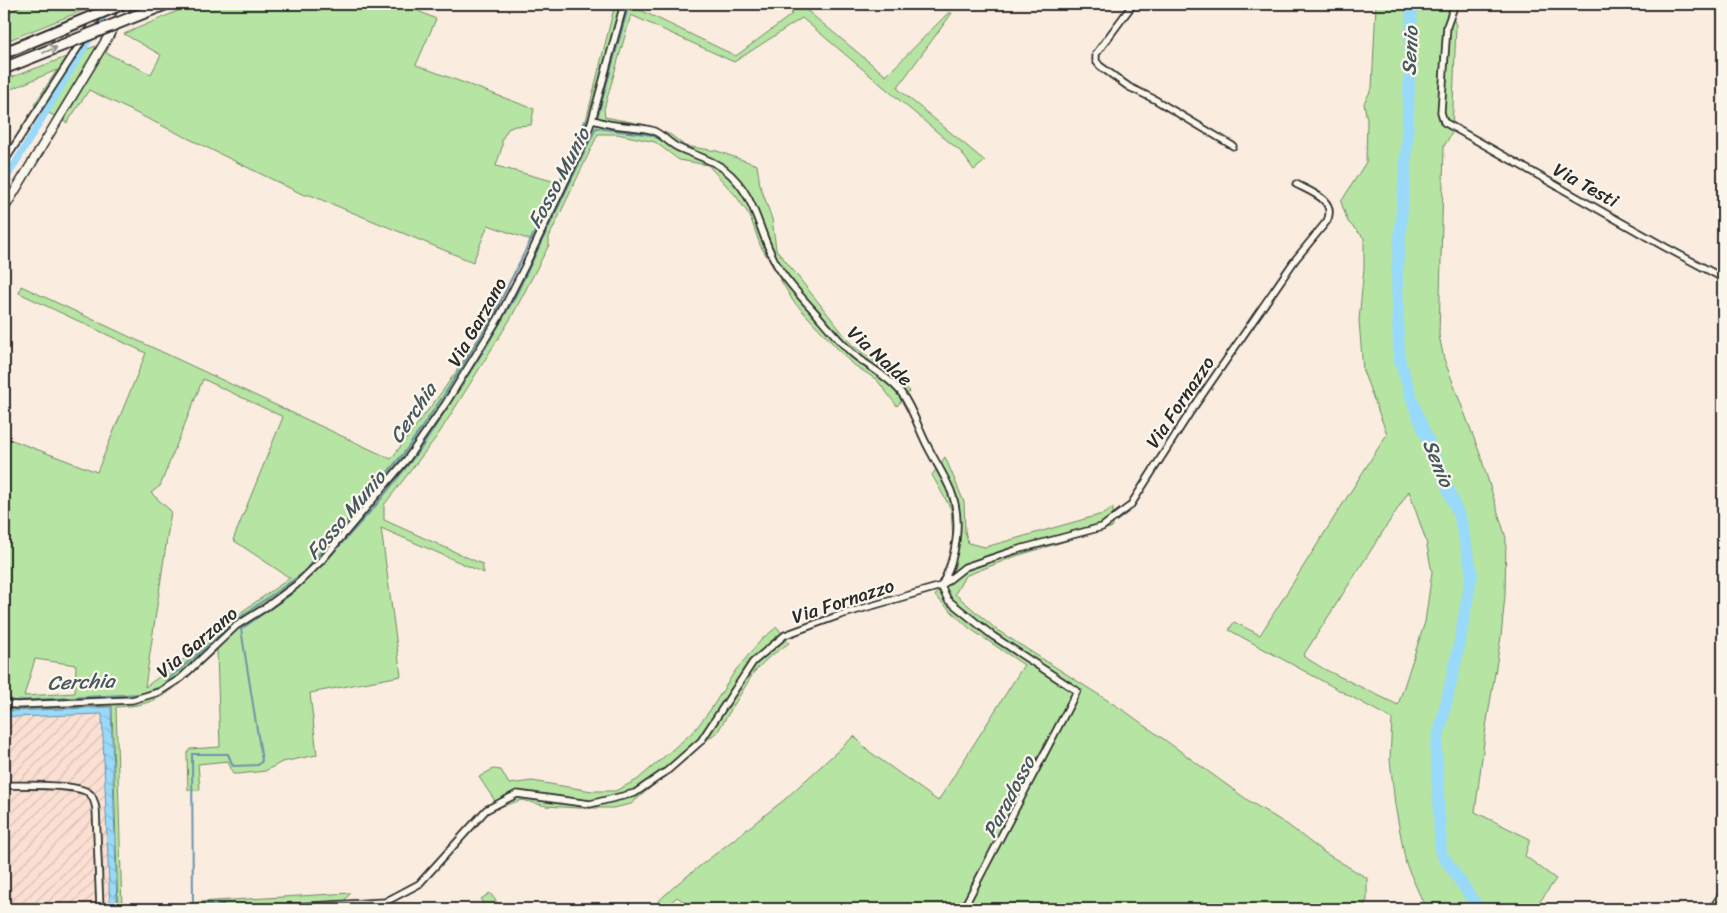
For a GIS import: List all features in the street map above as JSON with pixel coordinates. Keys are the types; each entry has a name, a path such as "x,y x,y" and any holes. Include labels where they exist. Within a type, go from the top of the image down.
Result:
{"highway":[{"path":"4,53 122,4"},
{"path":"5,68 166,4"}],"main road":[{"path":"4,208 128,4"}],"street":[{"path":"4,162 106,4"},
{"name":"Via Garzano","path":"4,704 132,700 159,692 180,678 236,626 296,585 322,560 407,459 446,403 498,319 580,150 592,120 624,4"},
{"path":"1133,4 1096,54 1096,60 1100,66 1129,87 1233,146"},
{"name":"Via Testi","path":"1455,4 1447,26 1441,112 1444,122 1723,278"},
{"name":"Via Nalde","path":"592,120 612,125 650,130 678,148 716,164 730,175 750,201 758,216 771,253 780,270 794,289 852,353 896,387 903,395 932,456 949,486 954,503 957,534 948,573 941,586"},
{"name":"Via Fornazzo","path":"256,909 385,902 419,884 486,810 516,794 590,804 635,793 667,771 701,741 754,662 785,635 840,615 941,586 964,567 1016,550 1102,527 1130,506 1189,414 1295,260 1327,221 1330,208 1326,202 1296,184"},
{"path":"941,586 948,600 993,636 1077,691 963,909"},
{"path":"4,785 78,788 91,794 96,809 100,909"},
{"path":"1712,909 1723,893"}],"shaded area":[{"path":"112,706 118,909 4,909 4,709"}],"green space":[{"path":"17,4 99,4 4,42 4,15 21,6"},
{"path":"194,4 403,4 436,19 416,65 534,109 531,125 515,126 508,129 502,139 502,147 496,166 560,183 582,137 615,4 634,4 634,7 736,56 791,15 794,4 808,4 804,8 886,76 948,13 952,13 897,88 985,161 974,170 961,152 802,18 734,62 631,15 604,109 605,117 646,125 671,135 685,146 717,151 757,165 760,185 772,219 776,249 853,346 886,369 892,377 910,391 897,406 877,380 851,363 793,301 760,245 750,216 736,196 708,165 679,160 655,142 617,134 598,134 549,237 549,245 511,318 438,435 384,505 384,520 482,564 484,573 381,528 401,676 310,693 317,755 282,762 265,771 239,774 233,774 228,761 198,764 200,790 188,790 187,753 190,749 220,747 217,650 169,692 143,704 116,707 122,909 118,909 112,706 4,709 4,437 97,472 146,353 19,293 21,286 391,459 444,389 505,299 533,241 488,225 473,262 310,195 304,195 89,90 67,123 34,105 57,70 4,92 4,80 112,40 106,53 151,74 161,55 124,34","holes":["203,379 283,417 233,540 290,578 224,624 188,656 145,687 171,511 151,493 160,486","35,659 76,665 75,693 24,696"]},
{"path":"1376,4 1447,4 1456,25 1452,133 1444,146 1439,335 1444,359 1480,454 1506,538 1505,596 1501,637 1486,727 1475,812 1530,839 1525,856 1556,879 1536,907 1538,909 1426,909 1406,864 1395,805 1390,759 1392,719 1229,630 1234,622 1260,635 1387,434 1363,371 1359,320 1364,268 1364,238 1348,222 1341,202 1366,162 1367,120 1364,103 1372,88","holes":["1409,491 1426,541 1432,572 1425,622 1398,705 1324,669 1303,656"]},
{"path":"945,457 964,502 965,531 968,543 985,547 1106,513 1113,507 1113,527 1016,556 965,576 955,594 997,630 1129,714 1249,801 1288,825 1322,851 1367,878 1367,900 1362,909 695,909 677,897 664,909 650,909 677,884 784,800 854,736 870,752 938,801 1024,665 969,628 935,596 955,567 951,509 932,475"},
{"path":"777,627 789,643 768,658 754,672 718,731 631,804 613,808 578,808 546,806 522,800 499,807 479,777 493,769 501,770 509,784 532,781 592,791 615,791 637,780 694,731 711,709 735,671 762,639"},
{"path":"350,893 339,909 168,909 198,902"},
{"path":"490,893 502,909 484,909 481,899"}],"water":[{"path":"111,707 117,909 110,909 102,714 15,717 4,715 4,710"}],"waterway":[{"path":"598,115 629,4"},
{"name":"Senio","path":"1412,4 1407,145 1397,275 1399,358 1416,411 1460,518 1472,573 1457,656 1436,747 1441,853 1479,909"},
{"path":"4,182 107,10"},
{"name":"Cerchia","path":"165,682 243,615 302,574 404,453 444,395 492,318 559,183 585,121"},
{"name":"Fosso Munio","path":"223,909 223,904 193,907 192,754 228,754 233,766 258,765 262,761 241,629 290,595 323,564 377,504 422,447 514,299 596,128 652,135 684,154"},
{"name":"Paradosso","path":"1052,671 1082,690"},
{"name":"Cerchia","path":"4,699 14,701 141,694 158,688"}]}
